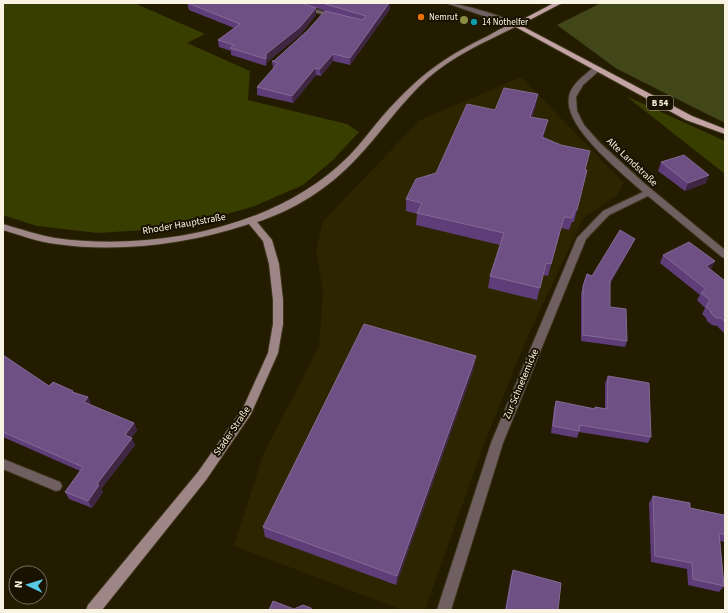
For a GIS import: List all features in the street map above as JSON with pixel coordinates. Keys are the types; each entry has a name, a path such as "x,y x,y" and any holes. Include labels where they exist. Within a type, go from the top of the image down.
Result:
{"main road":[{"path":"516,25 558,3"},
{"name":"B 54","path":"516,25 689,118 725,132"},
{"name":"Rhoder Hauptstraße","path":"3,228 56,241 134,243 212,232 251,221 284,207 313,191 346,164 398,104 440,65 482,41 516,25"},
{"name":"Stader Straße","path":"93,610 202,476 247,411 273,353 278,324 278,300 274,264 267,240 251,221"}],"street":[{"path":"286,3 321,16 343,18"},
{"path":"449,3 461,4 516,25"},
{"name":"Alte Landstraße","path":"597,69 584,80 573,95 572,102 576,119 580,126 648,193 725,255"},
{"name":"Zur Schnetemicke","path":"444,610 496,443 582,238 606,213 648,193"},
{"path":"3,464 56,486"}],"shaded area":[{"path":"521,77 624,183 617,195 584,217 527,338 485,441 425,610 402,610 234,546 263,455 319,346 323,291 316,250 323,221 420,120"}],"green space":[{"path":"3,3 134,3 205,34 187,43 250,71 248,100 347,124 359,132 333,160 303,185 252,207 177,228 98,233 37,226 3,215"},
{"path":"601,3 725,3 725,123 617,69 557,25"},
{"path":"626,96 725,141 725,174"}],"building":[{"path":"188,3 301,3 316,8 300,27 266,54 266,59 230,48 234,45 218,40 240,24"},
{"path":"322,3 389,3 350,58 333,54 320,69 315,68 292,96 257,87 278,63 272,61 274,61 307,31 325,11 362,20 366,16"},
{"path":"504,88 538,94 530,117 548,120 542,137 561,145 590,151 577,210 575,210 572,218 564,217 551,264 546,263 540,288 490,276 504,233 417,213 422,203 406,199 416,179 436,173 467,104 495,110"},
{"path":"684,155 709,175 688,183 661,162"},
{"path":"620,230 635,239 610,281 610,307 626,309 627,341 583,335 583,286 587,274 592,276"},
{"path":"689,242 715,261 706,266 725,281 725,322 721,318 716,318 706,307 710,300 701,293 706,289 663,255"},
{"path":"364,324 476,356 397,576 263,527"},
{"path":"3,355 49,386 53,382 73,391 72,392 88,397 84,402 134,423 125,435 132,438 97,484 99,485 88,501 65,492 83,467 3,432"},
{"path":"608,376 649,383 651,437 580,425 579,431 553,426 556,401 595,409 595,407 607,409"},
{"path":"653,496 690,503 690,508 724,515 725,535 719,533 724,586 693,579 692,563 655,556"},
{"path":"513,570 561,583 558,610 506,610"},
{"path":"273,601 294,609 303,605 311,608 312,610 269,610"}],"place":[{"name":"Nemrut","path":"421,17"},
{"name":"14 Nothelfer","path":"474,22"}]}
